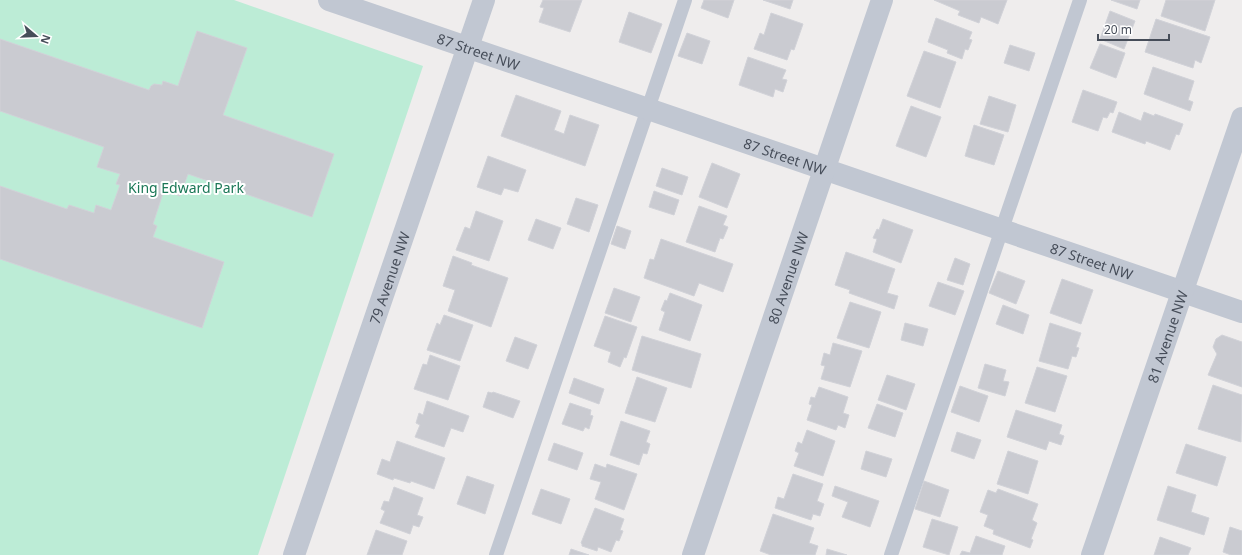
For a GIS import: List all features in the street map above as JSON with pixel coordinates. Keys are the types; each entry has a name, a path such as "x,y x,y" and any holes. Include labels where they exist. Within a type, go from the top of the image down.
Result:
{"street":[{"name":"87 Street NW","path":"329,0 1242,312"},
{"name":"79 Avenue NW","path":"294,555 484,0"},
{"name":"80 Avenue NW","path":"693,555 882,0"},
{"name":"81 Avenue NW","path":"1092,555 1242,118"}],"lane":[{"path":"496,555 685,0"},
{"path":"891,555 1080,0"}],"green space":[{"name":"King Edward Park","path":"0,0 234,0 423,66 258,555 0,555"}],"building":[{"path":"543,0 582,0 570,32 539,22 544,8 540,7"},
{"path":"704,0 734,0 728,18 701,8"},
{"path":"763,0 793,0 790,9"},
{"path":"934,0 1007,0 998,24 981,17 979,23 958,15 960,11"},
{"path":"1111,0 1140,0 1137,9"},
{"path":"1166,0 1215,0 1205,31 1161,16"},
{"path":"1110,11 1135,21 1124,49 1100,39"},
{"path":"629,12 662,24 651,53 619,42"},
{"path":"771,13 803,24 794,50 791,49 787,60 754,49 760,33 764,35"},
{"path":"936,18 972,32 969,39 972,40 968,50 965,49 962,59 947,53 948,50 928,42"},
{"path":"1156,19 1210,37 1201,63 1195,60 1193,68 1145,52"},
{"path":"197,31 247,48 223,115 334,154 312,217 188,174 180,196 164,190 153,224 157,226 153,237 224,262 202,328 0,259 0,186 67,209 69,205 94,213 96,205 111,210 120,185 116,184 120,174 97,167 104,147 0,111 0,39 149,90 154,84 162,85 163,81 178,86"},
{"path":"687,33 710,41 702,64 678,56"},
{"path":"1100,44 1125,53 1116,78 1090,68"},
{"path":"1010,45 1035,53 1029,71 1004,63"},
{"path":"924,51 956,62 940,108 907,96"},
{"path":"748,57 786,70 782,79 787,80 783,92 775,89 773,97 739,85"},
{"path":"1153,67 1194,81 1188,100 1193,102 1190,111 1144,94"},
{"path":"1083,90 1117,102 1113,113 1110,112 1107,118 1103,117 1098,131 1072,122"},
{"path":"516,95 561,111 554,130 564,134 570,115 599,125 585,166 501,136"},
{"path":"989,96 1016,105 1008,132 980,124"},
{"path":"911,106 941,117 926,157 896,146"},
{"path":"1119,112 1141,121 1144,112 1154,116 1155,114 1183,124 1179,135 1176,134 1170,150 1146,141 1145,144 1112,132"},
{"path":"974,125 1004,135 994,165 965,156"},
{"path":"488,156 526,170 518,192 504,188 501,195 477,187"},
{"path":"712,163 740,174 727,208 699,197"},
{"path":"662,168 688,177 682,195 656,186"},
{"path":"654,191 679,200 674,215 649,207"},
{"path":"576,198 598,205 589,232 567,224"},
{"path":"699,206 727,216 723,225 728,227 723,239 720,238 715,252 686,242"},
{"path":"476,211 503,221 489,261 456,250 465,227 470,229"},
{"path":"536,219 561,228 553,249 528,240"},
{"path":"883,219 913,230 901,263 873,252 877,239 873,238 877,229 879,230"},
{"path":"617,226 631,231 625,249 611,244"},
{"path":"661,239 733,264 723,292 699,283 694,296 644,278 650,259 654,260"},
{"path":"846,252 895,269 887,293 898,296 894,309 849,293 850,290 835,285"},
{"path":"453,256 472,263 471,265 508,278 491,327 448,311 455,290 443,286"},
{"path":"955,258 970,264 963,285 947,280"},
{"path":"998,271 1025,281 1016,304 989,293"},
{"path":"1062,279 1093,290 1081,324 1050,313"},
{"path":"938,282 964,291 955,315 929,306"},
{"path":"614,288 640,297 631,322 605,313"},
{"path":"670,293 702,305 690,341 659,330 665,312 661,310"},
{"path":"850,302 881,312 869,348 837,338"},
{"path":"1003,305 1029,315 1023,334 996,324"},
{"path":"444,315 473,325 460,361 427,350 437,323 440,325"},
{"path":"605,316 637,327 626,358 624,357 620,367 608,362 611,352 594,346"},
{"path":"905,323 928,329 923,346 901,340"},
{"path":"1050,323 1081,333 1076,347 1079,348 1076,357 1072,356 1068,369 1039,361"},
{"path":"1222,335 1242,342 1242,387 1208,375 1217,354 1213,347 1216,339"},
{"path":"642,336 701,354 691,388 632,370"},
{"path":"515,337 537,345 528,369 506,361"},
{"path":"833,343 862,351 850,387 821,379 825,366 821,365 824,353 830,355"},
{"path":"430,355 460,366 448,400 414,389 423,364 427,365"},
{"path":"985,364 1006,370 1003,381 1009,382 1005,396 978,388"},
{"path":"1037,367 1067,376 1055,412 1025,403"},
{"path":"887,375 915,384 906,410 878,400"},
{"path":"637,377 667,388 655,422 625,413"},
{"path":"574,378 604,389 599,404 569,393"},
{"path":"1213,385 1242,395 1241,442 1198,429"},
{"path":"960,386 988,396 979,422 951,412"},
{"path":"819,387 848,397 843,413 849,415 845,428 838,425 836,430 807,420 812,405 809,404 811,397 815,398"},
{"path":"488,392 493,392 520,401 513,418 483,407"},
{"path":"427,401 469,416 463,432 451,428 444,447 415,437 420,425 416,423 419,413 423,415"},
{"path":"570,403 591,410 590,415 593,416 589,429 585,427 583,431 562,424"},
{"path":"877,404 903,413 895,437 868,428"},
{"path":"1016,410 1062,425 1059,434 1064,436 1061,445 1049,441 1046,450 1007,437"},
{"path":"621,421 650,431 646,442 650,444 647,454 643,453 639,465 610,455"},
{"path":"807,430 835,441 823,476 794,466 799,453 795,451 798,442 802,444"},
{"path":"957,432 981,440 974,459 951,451"},
{"path":"397,441 445,458 434,489 411,481 410,483 394,478 393,480 377,474 382,459 390,462"},
{"path":"554,443 583,453 577,470 548,460"},
{"path":"1186,444 1226,457 1217,486 1176,473"},
{"path":"866,451 892,459 886,477 861,469"},
{"path":"1008,451 1038,461 1028,494 997,484"},
{"path":"595,464 606,468 607,464 637,474 624,510 595,499 601,482 590,479"},
{"path":"793,474 823,484 817,501 824,504 820,516 813,514 811,520 775,508 778,497 784,499"},
{"path":"467,476 494,485 485,514 457,504"},
{"path":"924,481 949,490 940,517 915,509"},
{"path":"835,486 879,501 870,527 842,517 848,502 832,496"},
{"path":"1168,486 1196,495 1191,512 1209,518 1204,535 1157,520"},
{"path":"394,487 423,498 417,515 423,517 419,527 413,525 410,534 380,523 385,511 381,509 384,501 389,502"},
{"path":"541,489 570,499 561,524 532,514"},
{"path":"998,489 1038,504 1032,520 1037,523 1031,539 1033,540 1030,548 993,534 994,530 984,526 988,515 980,512 988,490 996,493"},
{"path":"595,508 624,519 620,530 623,531 619,541 616,540 611,552 598,547 597,551 582,546 581,543"},
{"path":"773,514 814,528 809,543 818,546 815,555 771,555 760,551"},
{"path":"932,519 958,527 949,555 923,547"},
{"path":"1230,527 1242,531 1242,555 1231,555 1223,552"},
{"path":"376,530 407,541 402,555 367,555"},
{"path":"976,536 1005,546 1002,555 960,555 962,551 970,553"},
{"path":"1160,537 1191,548 1188,555 1154,555"},
{"path":"571,549 589,555 569,555"},
{"path":"827,549 847,555 826,555"}]}
